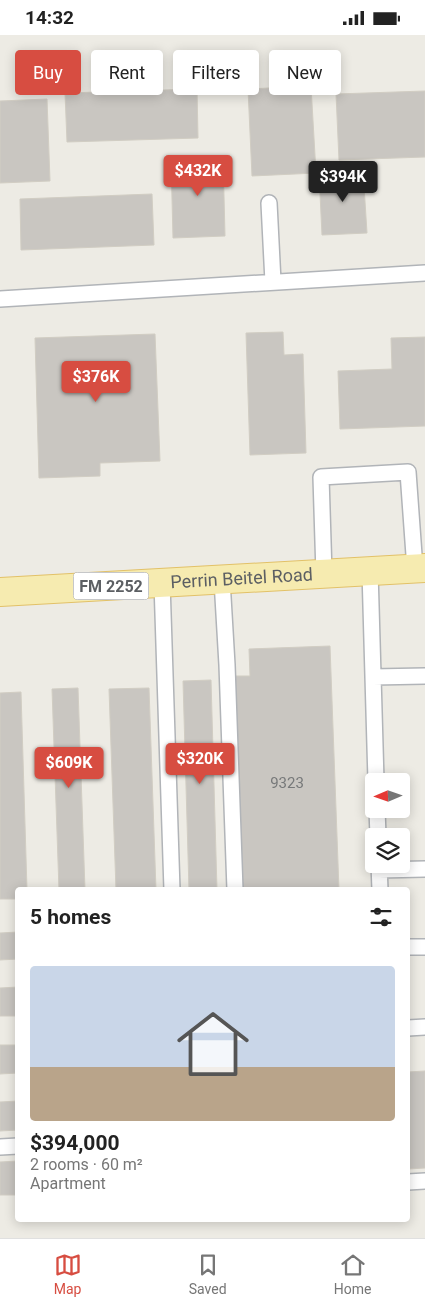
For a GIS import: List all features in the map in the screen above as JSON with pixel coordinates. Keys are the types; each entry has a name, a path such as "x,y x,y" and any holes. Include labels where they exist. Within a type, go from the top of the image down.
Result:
{"main road":[{"name":"Perrin Beitel Road","path":"0,592 420,569"}],"lane":[{"path":"269,203 273,282"},
{"path":"0,299 425,273"},
{"path":"324,574 321,477 408,472 420,569"},
{"path":"370,571 376,773"},
{"path":"222,580 227,665 234,887"},
{"path":"162,583 172,887"},
{"path":"373,677 425,676"},
{"path":"410,868 425,869"},
{"path":"379,873 380,887"},
{"path":"410,947 425,947"},
{"path":"410,1027 425,1027"},
{"path":"0,1147 15,1146"},
{"path":"410,1182 425,1181"}],"building":[{"path":"259,88 269,88 269,95 312,95 316,173 252,176 248,95 259,95"},
{"path":"163,90 173,90 173,95 197,95 198,138 67,142 65,95 81,95 81,93 91,92 91,95 163,95"},
{"path":"425,91 425,157 339,160 336,95"},
{"path":"47,99 50,181 0,183 0,101"},
{"path":"223,157 225,236 173,238 171,159"},
{"path":"363,170 367,233 322,235 319,173"},
{"path":"152,194 154,245 21,250 20,199"},
{"path":"283,332 284,355 303,354 306,453 250,455 246,333"},
{"path":"155,334 160,461 100,463 100,476 39,478 35,338"},
{"path":"425,337 425,426 340,429 338,371 392,369 391,338"},
{"path":"330,646 339,887 242,887 234,676 250,676 249,649"},
{"path":"211,680 217,887 189,887 183,681"},
{"path":"78,688 85,887 59,887 52,689"},
{"path":"149,688 156,887 116,887 109,689"},
{"path":"21,692 27,887 15,887 15,899 0,899 0,693"},
{"path":"15,932 15,959 0,960 0,933"},
{"path":"15,987 15,1016 0,1016 0,988"},
{"path":"0,1045 15,1045 15,1073 0,1074"},
{"path":"425,1071 425,1168 410,1169 410,1072"},
{"path":"15,1101 15,1130 0,1131 0,1102"},
{"path":"15,1161 15,1195 0,1195 0,1162"}]}
